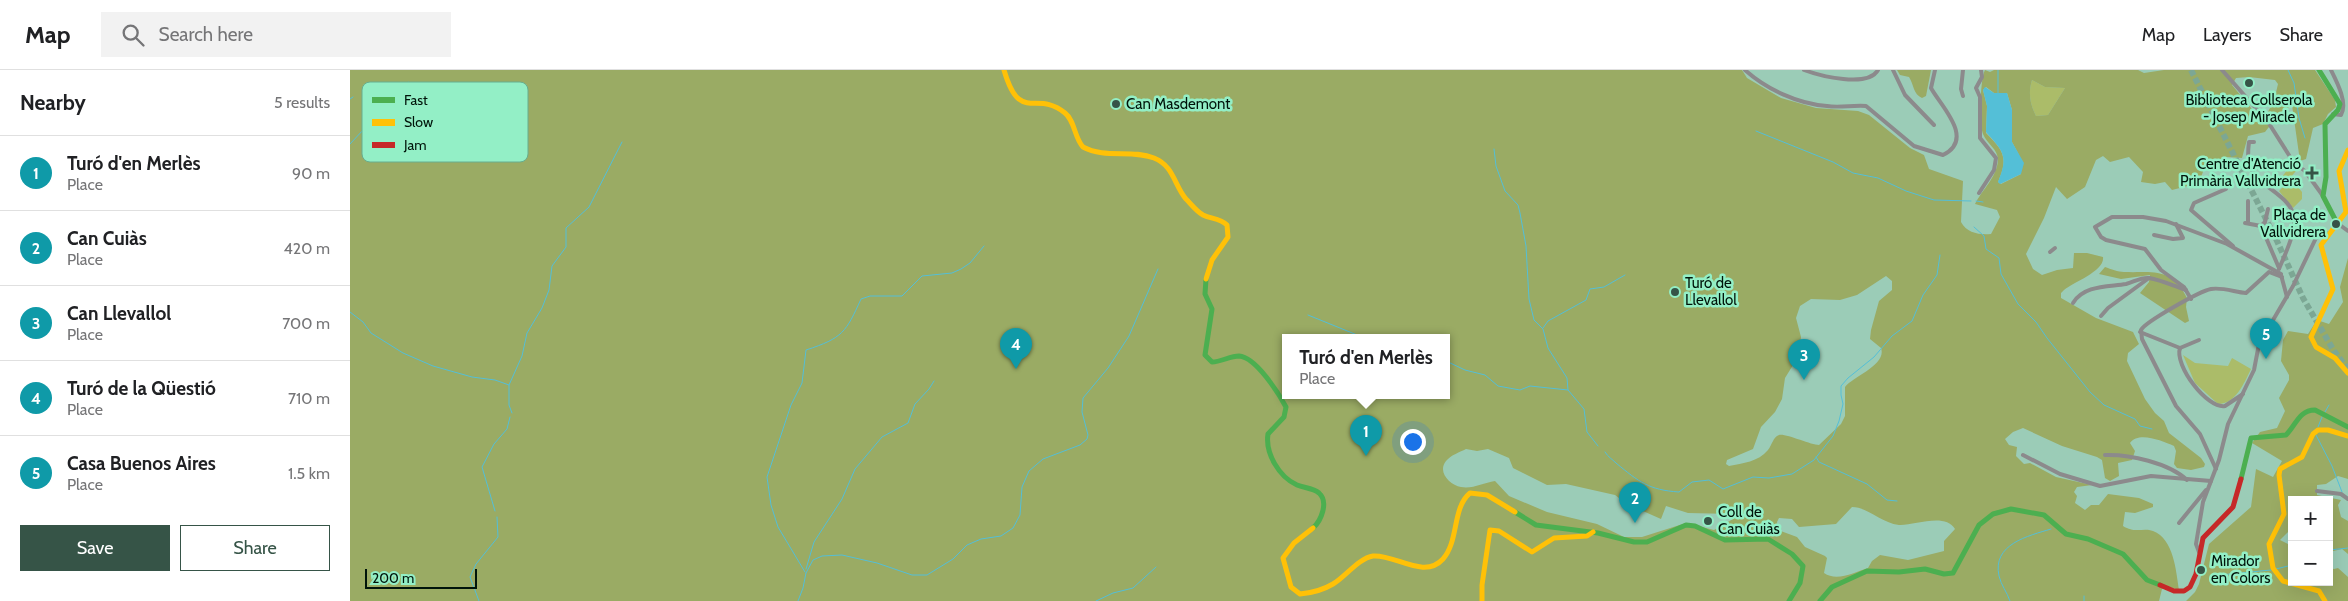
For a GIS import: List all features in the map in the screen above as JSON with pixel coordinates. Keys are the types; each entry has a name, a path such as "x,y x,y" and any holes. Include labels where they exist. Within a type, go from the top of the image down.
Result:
{"main road":[{"path":"1004,70 1007,86 1014,97 1030,105 1054,107 1065,113 1071,120 1080,144 1085,148 1110,153 1131,152 1163,162 1170,168 1181,194 1200,213 1220,219 1227,225 1228,237 1212,260 1204,285 1212,309 1205,355 1212,362 1238,356 1254,364 1286,407 1284,418 1267,437 1268,449 1286,477 1294,484 1315,490 1322,497 1323,513 1319,523 1284,555 1283,566 1291,587 1295,592 1303,594 1324,588 1348,574 1366,559 1374,556 1424,567 1436,564 1448,552 1456,533 1463,501 1467,495 1473,492 1487,495 1536,525 1593,532 1643,543 1686,525 1698,527 1725,540 1763,538 1772,540 1798,559 1803,566 1800,584 1788,601"},
{"path":"2319,70 2340,102 2340,108 2325,124 2326,177 2323,196 2337,223"},
{"path":"2348,150 2339,171 2346,212 2322,241 2320,248 2333,289 2312,332 2312,340 2316,347 2335,358 2348,373"},
{"path":"1820,601 1832,587 1867,571 1899,572 1919,569 1944,574 1953,573 1958,567 1968,542 1979,526 1993,514 2007,509 2040,514 2066,534 2088,539 2123,554 2148,580 2176,591 2184,591 2192,584 2205,535 2227,516 2234,506 2244,474 2247,444 2251,438 2259,435 2278,437 2286,435 2301,414 2310,410 2315,410 2348,427"},
{"path":"2325,601 2324,595 2319,590 2290,585 2278,577 2270,558 2268,542 2284,513 2278,481 2280,469 2302,457 2313,434 2318,430 2328,430 2348,436"},
{"path":"1482,601 1482,585 1490,530 1499,531 1532,552 1554,538 1587,536 1593,532"}],"street":[{"path":"1745,70 1768,87 1784,95 1826,106 1866,106 1914,146 1943,155 1953,144 1956,129 1953,119 1931,88 1935,70"},
{"path":"1804,70 1823,76 1864,80 1872,77 1878,70"},
{"path":"1893,70 1908,99 1934,125"},
{"path":"1963,70 1961,89 1963,96"},
{"path":"1980,193 1994,170 1996,158 1982,141 1979,133 1980,97 1976,88 1982,77 1981,70"},
{"path":"2222,70 2268,122 2294,163 2305,171 2323,196"},
{"path":"2331,70 2346,102 2345,111 2341,115 2334,114"},
{"path":"2254,142 2248,142 2250,167 2256,176 2289,205 2294,213 2294,228 2281,273"},
{"path":"2226,189 2194,204 2191,210 2234,248"},
{"path":"2248,200 2247,223 2261,226"},
{"path":"2261,226 2265,222 2268,210"},
{"path":"2191,299 2188,291 2177,280 2161,270 2145,249 2106,240 2100,237 2095,227 2112,217 2143,217 2176,224 2234,248 2281,273"},
{"path":"2337,223 2348,230"},
{"path":"2154,235 2173,239 2183,238 2183,234 2176,224"},
{"path":"2261,226 2281,273 2287,297"},
{"path":"2199,552 2196,549 2196,541 2208,488 2216,469 2228,424 2254,370 2259,344 2287,297 2316,238 2323,231 2328,234"},
{"path":"2050,252 2055,248"},
{"path":"2140,332 2146,323 2165,314 2174,305 2212,289 2246,293 2268,272 2281,273"},
{"path":"2073,304 2079,296 2088,291 2109,284 2124,284 2149,278 2188,291"},
{"path":"2101,316 2108,308 2149,278"},
{"path":"2140,332 2180,348 2199,340"},
{"path":"2140,332 2176,406 2200,434 2216,469"},
{"path":"2180,348 2180,359 2193,384 2214,404 2225,406 2242,394"},
{"path":"2023,455 2060,474 2100,486 2151,476 2211,481"},
{"path":"2105,455 2125,455 2146,460 2178,473 2187,480"},
{"path":"2179,523 2208,488"},
{"path":"2317,491 2341,494 2348,499"}],"green space":[{"path":"350,70 1742,70 1747,78 1781,98 1816,108 1858,111 1869,115 1910,148 1924,155 1929,169 1963,181 1961,222 1970,231 1978,234 1991,234 2000,217 1997,210 1975,204 1992,178 1998,160 1998,156 1985,138 1982,129 1981,92 1985,70 1990,72 1994,70 2138,70 2144,73 2164,70 2315,70 2335,100 2336,107 2328,114 2323,124 2313,128 2306,159 2300,161 2292,105 2280,113 2265,132 2248,136 2242,158 2227,157 2220,170 2205,166 2199,183 2172,190 2165,182 2155,184 2141,182 2143,172 2129,157 2110,162 2103,156 2096,160 2085,187 2067,199 2056,187 2044,218 2026,254 2033,269 2042,275 2057,270 2073,268 2074,253 2087,253 2103,257 2099,267 2064,290 2061,293 2061,298 2096,318 2133,332 2139,344 2128,353 2127,361 2145,399 2155,413 2164,421 2169,433 2201,458 2205,464 2204,467 2191,470 2177,468 2174,464 2176,451 2174,446 2151,438 2139,438 2134,439 2130,443 2135,451 2132,460 2118,463 2119,476 2110,481 2105,478 2102,460 2097,457 2062,446 2023,428 2013,432 2005,439 2009,445 2017,447 2016,456 2024,464 2030,463 2056,477 2092,485 2077,487 2074,492 2077,496 2075,503 2085,510 2091,505 2099,505 2108,494 2139,498 2153,504 2153,507 2135,513 2125,512 2123,526 2132,530 2153,531 2166,541 2170,548 2179,590 2170,587 2162,589 2159,601 350,601","holes":["2249,77 2275,80 2278,84 2274,101 2265,117 2257,115 2232,85 2236,78","2032,80 2045,87 2065,88 2048,115 2036,116 2031,103 2030,89","1986,87 1994,93 2007,93 2012,110 2012,142 2019,155 2021,174 2001,184 1998,182 2004,160 1997,144 1986,133 1987,106 1983,90","1886,276 1892,281 1892,290 1879,301 1871,330 1870,339 1881,348 1882,354 1875,365 1845,387 1845,416 1841,424 1819,445 1779,435 1760,457 1740,464 1729,466 1726,464 1727,460 1753,449 1761,427 1775,412 1782,399 1785,378 1798,357 1801,337 1796,318 1800,306 1811,299 1840,300 1857,295","1466,449 1477,451 1488,449 1509,458 1513,468 1547,485 1566,484 1615,495 1627,504 1661,519 1666,506 1688,513 1732,514 1733,519 1714,530 1686,523 1642,537 1624,537 1597,524 1547,512 1509,496 1495,481 1470,487 1461,487 1453,484 1444,474 1444,465 1450,457","1852,507 1864,510 1892,524 1905,525 1929,521 1944,521 1955,529 1944,541 1944,551 1908,560 1880,555 1872,561 1868,568 1835,577 1824,573 1827,558 1825,556 1805,547 1797,537 1778,530 1777,522 1779,518 1792,519 1799,527 1836,524"]},
{"path":"1897,70 1931,70 1926,96 1922,98 1919,96 1915,92 1909,77 1900,75"},
{"path":"2032,80 2045,87 2065,88 2048,115 2036,116 2034,112 2030,94"},
{"path":"2291,165 2296,171 2290,178 2302,192 2302,199 2293,208 2279,191 2286,184 2281,178"},
{"path":"2348,258 2348,479 2338,476 2326,484 2317,485 2317,495 2322,496 2288,496 2288,532 2280,540 2288,544 2288,586 2333,586 2333,569 2338,568 2348,577 2348,601 2186,601 2195,592 2199,584 2209,544 2251,507 2256,469 2273,477 2282,461 2252,443 2260,432 2277,428 2285,411 2279,398 2289,380 2289,375 2281,361 2283,340 2288,331 2308,334 2317,320 2329,324 2343,302 2340,287"},
{"path":"2105,267 2122,272 2152,272 2168,276 2181,288 2187,298 2186,307 2189,321 2185,323 2140,293 2149,282 2150,275 2121,279 2099,274"},
{"path":"2183,355 2195,363 2228,366 2232,358 2251,369 2235,397 2218,404 2195,383"},
{"path":"2333,498 2341,500 2338,505 2341,517 2348,521 2348,554 2342,549 2333,551"}],"water":[{"path":"1985,87 1994,93 2007,93 2012,110 2012,142 2024,163 2021,174 2000,184 1998,182 2004,160 1997,144 1986,132 1987,106 1983,90"}],"waterway":[{"path":"1998,70 1998,93"},
{"path":"2288,70 2294,83 2299,118 2305,138"},
{"path":"350,144 362,131"},
{"path":"1756,131 1833,162 1853,173 1878,178 1906,191 1934,200 1971,201"},
{"path":"512,413 509,405 509,385 522,356 527,333 542,308 549,290 552,266 566,247 566,228 589,207 622,142"},
{"path":"1494,149 1496,166 1505,191 1518,205 1520,213 1526,246 1529,299 1534,320 1543,329 1548,348 1567,378 1568,390 1584,409 1587,432 1598,446"},
{"path":"1976,201 1983,202"},
{"path":"1974,227 1984,236 1986,249 1999,258 2001,274 2018,304 2036,322 2090,392 2104,405 2135,419 2140,426 2152,429"},
{"path":"805,572 778,527 771,505 767,477 791,405 802,383 806,350 828,342 842,332 861,299 870,296 902,296 922,276 952,273 961,269 970,263 984,246"},
{"path":"1605,452 1638,480 1652,487 1669,491 1679,492 1692,482 1709,480 1723,489 1753,477 1769,478 1792,474 1814,460 1833,436 1843,404 1841,386 1874,357 1892,336 1912,321 1923,295 1937,275 1940,255"},
{"path":"806,573 813,560 822,556 842,555 877,563 912,575 927,575 953,559 967,545 981,539 1001,536 1013,528 1020,515 1022,487 1029,471 1043,459 1080,445 1087,439 1088,435 1082,412 1083,398 1108,368 1129,336 1158,269"},
{"path":"1543,328 1548,321 1586,300 1590,289 1604,287 1625,275"},
{"path":"350,312 363,322 371,333 403,353 433,366 509,385"},
{"path":"1308,315 1355,334"},
{"path":"1450,363 1465,370 1485,375 1498,386 1520,390 1530,386 1568,390"},
{"path":"806,569 814,542 842,499 855,469 882,437 908,423 915,404 934,381"},
{"path":"2325,412 2329,405"},
{"path":"495,511 482,467 494,444 507,429 510,417"},
{"path":"2318,427 2322,417"},
{"path":"2316,435 2332,466 2342,492"},
{"path":"1816,457 1819,462 1867,484 1887,500 1897,501"},
{"path":"479,601 470,577 476,564 498,537 497,517"},
{"path":"2010,601 1999,576 1998,565 2001,556 2014,543 2051,529"},
{"path":"2333,550 2348,548"},
{"path":"2276,569 2288,566"},
{"path":"1096,601 1113,593 1133,588 1156,567"},
{"path":"2210,576 2271,570"},
{"path":"798,601 806,573"},
{"path":"2084,596 2084,601"}],"tunnel":[{"path":"2191,70 2277,241 2303,298 2334,351 2348,369"}],"traffic: fast":[{"path":"2319,70 2340,104 2338,110 2325,124 2326,177 2323,196 2337,223"},
{"path":"1206,279 1205,294 1212,309 1205,355 1212,362 1236,356 1246,358 1259,369 1278,394 1286,407 1284,417 1268,434 1269,449 1275,464 1284,476 1297,485 1317,491 1322,497 1323,511 1319,521 1313,528"},
{"path":"2241,479 2251,438 2286,435 2301,415 2315,410 2348,427"},
{"path":"1820,601 1832,587 1867,571 1899,572 1925,569 1944,574 1953,573 1979,525 1993,514 2011,509 2044,515 2066,534 2088,539 2123,554 2147,580 2160,585"},
{"path":"1515,512 1536,525 1598,533 1634,542 1647,542 1686,525 1695,526 1725,540 1768,539 1792,554 1803,566 1800,583 1789,601"}],"traffic: slow":[{"path":"1004,70 1016,97 1030,103 1055,107 1065,113 1071,120 1083,147 1100,153 1146,155 1161,161 1170,171 1182,194 1196,209 1203,215 1227,225 1228,237 1212,260 1206,279"},
{"path":"2348,150 2339,171 2346,212 2321,245 2333,289 2311,337 2316,347 2335,358 2348,373"},
{"path":"2325,601 2319,591 2283,581 2273,568 2269,544 2284,514 2279,475 2280,469 2302,457 2313,434 2318,430 2328,430 2348,436"},
{"path":"1313,528 1294,543 1283,558 1291,587 1300,594 1317,591 1329,586 1368,557 1382,556 1418,567 1435,565 1448,552 1460,507 1470,493 1487,495 1515,512"},
{"path":"1482,601 1482,585 1490,530 1499,531 1532,552 1554,538 1587,536 1593,532"}],"traffic: jam":[{"path":"2160,585 2174,591 2184,591 2190,587 2196,574 2203,538 2233,507 2241,479"}],"place":[{"name":"Biblioteca Collserola - Josep Miracle","path":"2249,83"},
{"name":"Can Masdemont","path":"1116,104"},
{"name":"Centre d'Atenció Primària Vallvidrera","path":"2312,173"},
{"name":"Plaça de Vallvidrera","path":"2336,224"},
{"name":"Turó de Llevallol","path":"1675,292"},
{"name":"Casa Buenos Aires","path":"2266,359"},
{"name":"Turó de la Qüestió","path":"1016,369"},
{"name":"Can Llevallol","path":"1804,380"},
{"name":"Turó d'en Merlès","path":"1366,456"},
{"name":"Coll de Can Cuiàs","path":"1708,521"},
{"name":"Can Cuiàs","path":"1635,523"},
{"name":"Mirador en Colors","path":"2201,570"}]}
